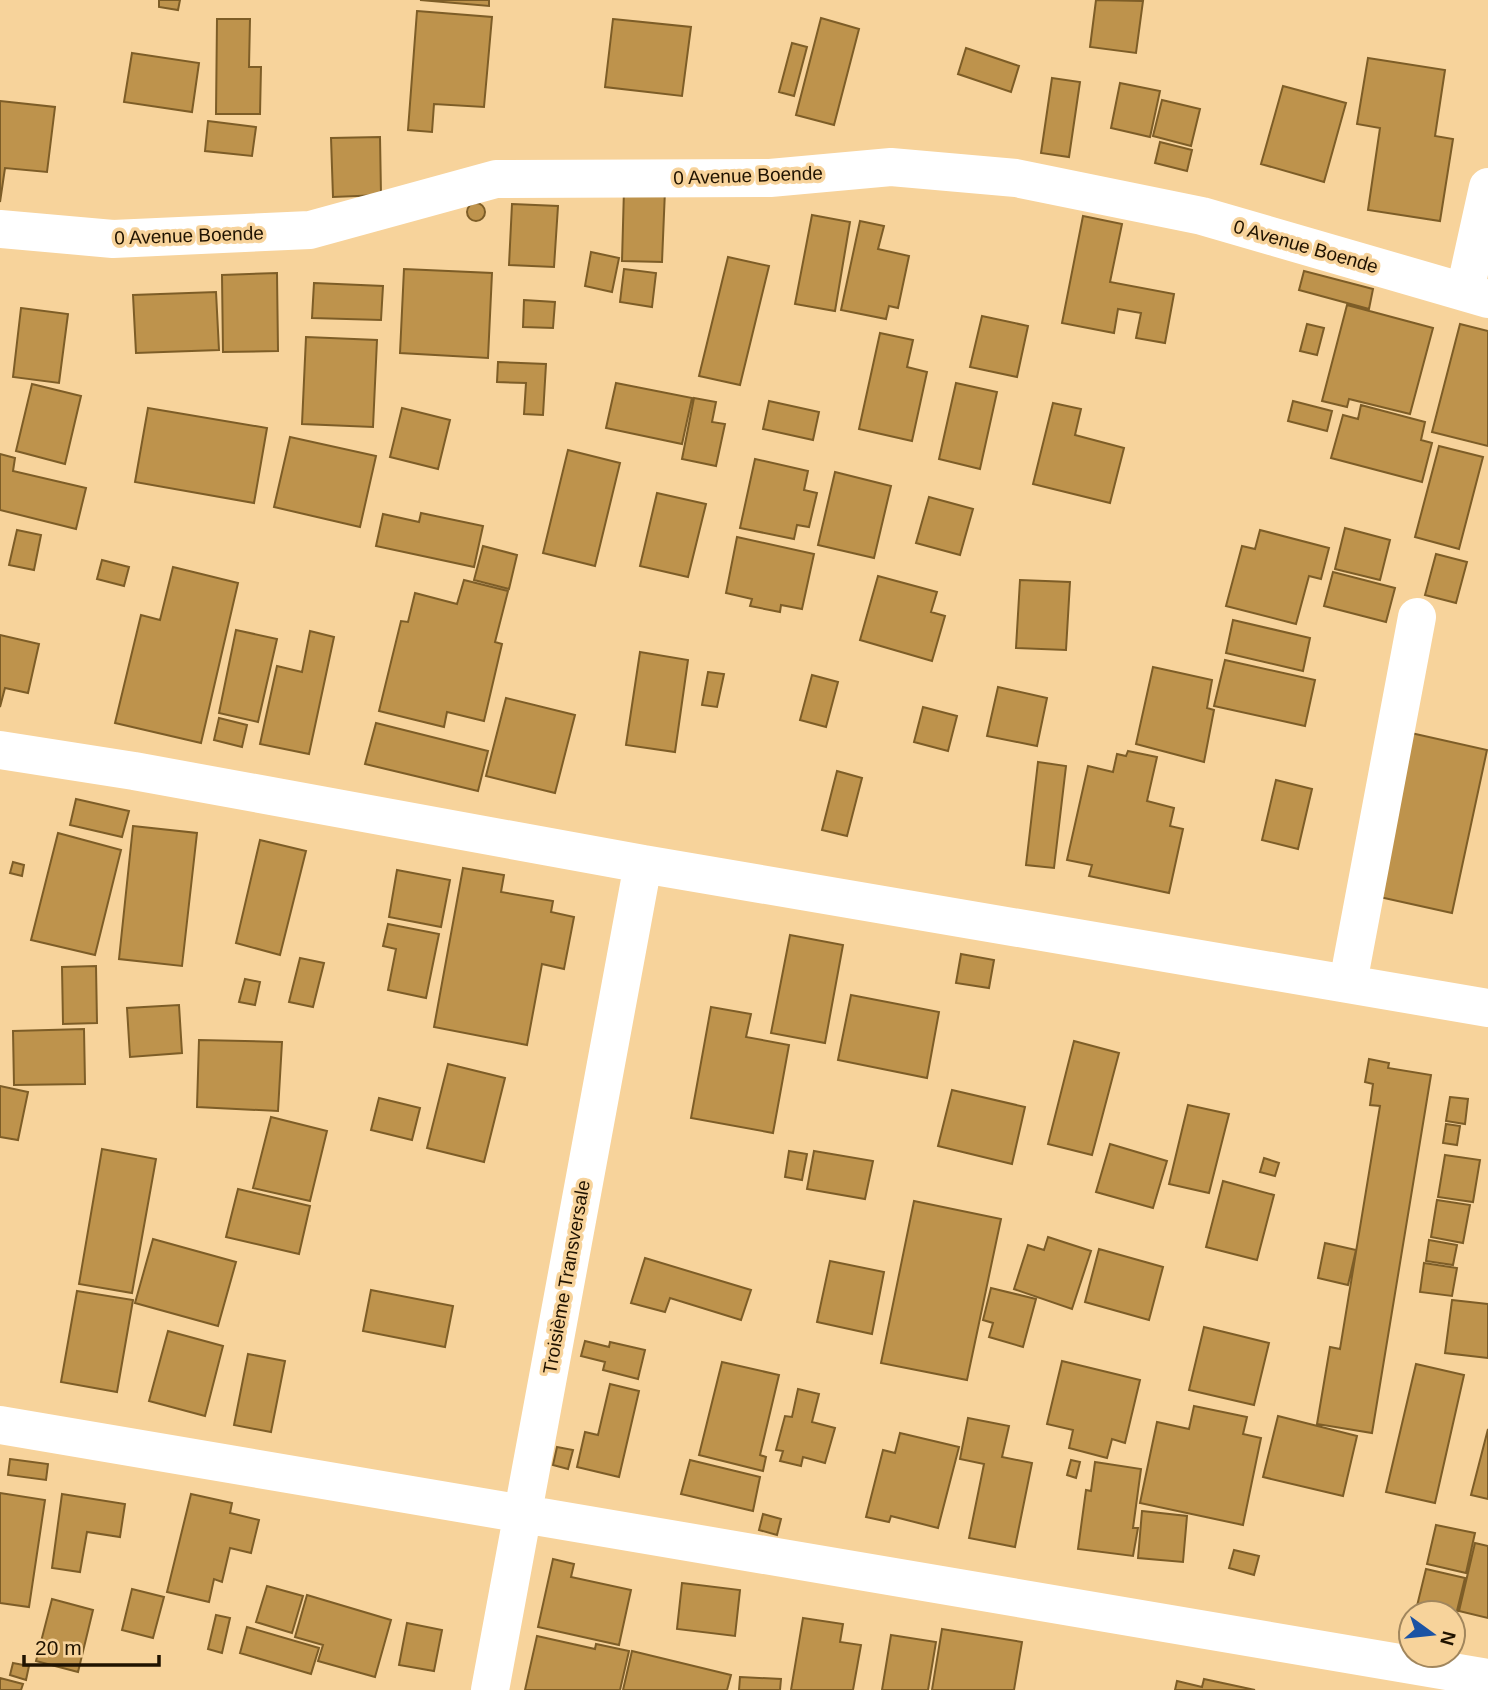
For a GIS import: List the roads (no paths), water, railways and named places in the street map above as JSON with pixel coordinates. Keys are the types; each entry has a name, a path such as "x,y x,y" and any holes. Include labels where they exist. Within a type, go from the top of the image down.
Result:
{"street":[{"name":"0 Avenue Boende","path":"0,229 113,239 310,230 496,179 770,178 891,167 1016,178 1202,216 1476,295"},
{"path":"1476,295 1488,187"},
{"path":"1348,983 1417,617"},
{"path":"0,750 148,774 643,864 1488,1008"},
{"name":"Troisième Transversale","path":"490,1690 643,864"},
{"path":"0,1425 1488,1678"}]}
